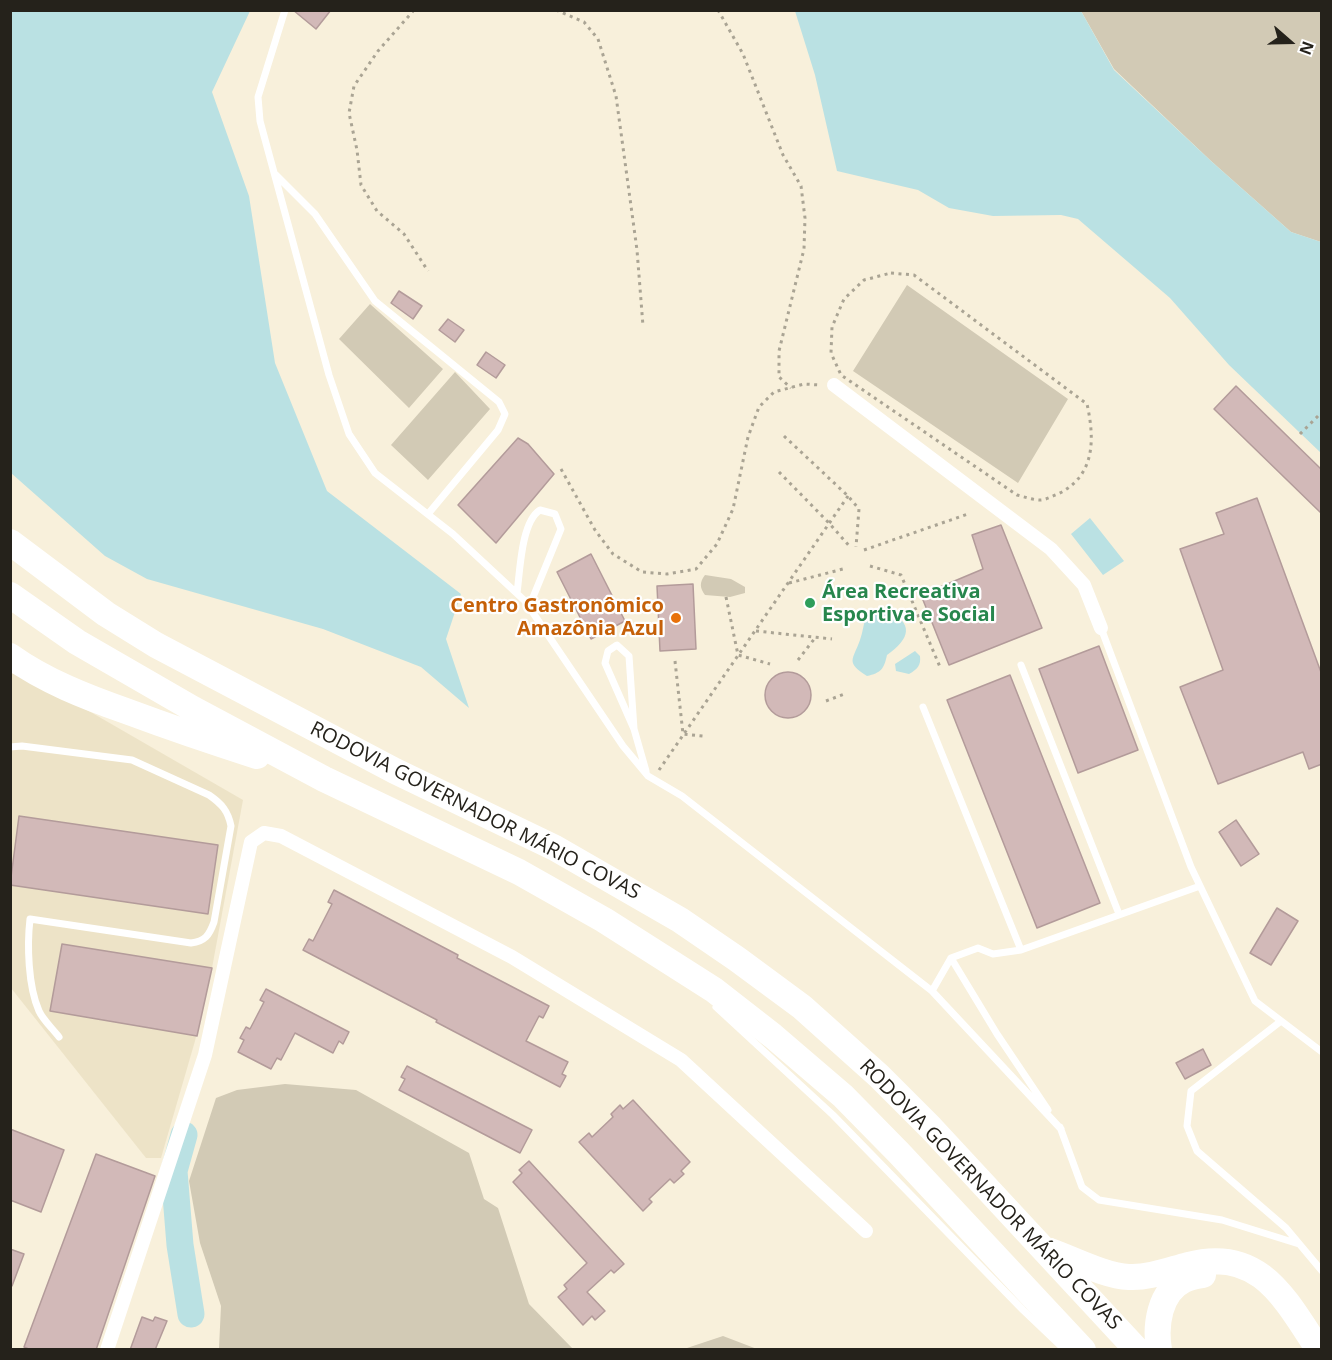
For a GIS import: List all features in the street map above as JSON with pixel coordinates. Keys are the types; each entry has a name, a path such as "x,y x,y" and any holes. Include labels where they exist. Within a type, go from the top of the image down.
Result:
{"highway":[{"name":"RODOVIA GOVERNADOR MÁRIO COVAS","path":"10,542 106,614 156,645 395,771 555,848 680,920 802,1007 842,1042 931,1128 1137,1350"},
{"name":"RODOVIA GOVERNADOR MÁRIO COVAS","path":"10,595 67,636 123,670 324,779 519,872 604,920 672,962 746,1014 843,1096 1083,1350"},
{"path":"13,660 87,697 324,779"},
{"path":"1045,1249 1101,1270 1129,1277 1215,1260 1245,1266 1262,1274 1286,1301 1319,1350"},
{"path":"1159,1350 1158,1319 1170,1292 1185,1280 1206,1274 1221,1273 1236,1275 1256,1284 1302,1350"}],"street":[{"path":"834,385 1051,549 1084,585 1101,628"},
{"path":"107,1350 206,1055 251,842 264,833 281,836 512,957 681,1060 866,1231"}],"lane":[{"path":"285,10 258,97 260,121 329,375 349,434 375,473 453,534 517,593 529,607 623,746 650,778 682,796 932,991 1061,1129"},
{"path":"274,173 315,214 375,301 499,402 505,414 498,430 428,514"},
{"path":"517,593 526,532 533,514 540,510 555,514 561,529 529,607"},
{"path":"1101,628 1191,867 1255,1001 1322,1052"},
{"path":"634,729 629,656 617,645 608,651 605,663 634,729 650,778"},
{"path":"1021,665 1119,914"},
{"path":"923,707 1021,950"},
{"path":"10,747 22,746 132,760 220,802 228,813 231,826 214,922 209,935 202,941 190,943 30,919 28,937 31,982 39,1012 59,1037"},
{"path":"932,991 951,958 978,948 993,954 1021,950 1200,886"},
{"path":"951,958 997,1034 1061,1129 1082,1187 1099,1200 1222,1220 1299,1244"},
{"path":"672,962 703,994"},
{"path":"711,1002 833,1115 1065,1350"},
{"path":"1281,1021 1191,1090 1187,1126 1197,1151 1286,1228 1322,1271"}],"path":[{"path":"414,10 378,51 354,86 349,113 361,184 377,211 404,234 428,271"},
{"path":"556,10 584,22 598,39 616,96 638,250 643,326"},
{"path":"718,10 743,54 783,155 801,186 805,218 804,249 778,351 779,377 791,388"},
{"path":"891,273 915,275 1087,404 1093,429 1092,450 1083,471 1071,488 1043,501 1017,495 842,375 831,353 832,327 844,299 864,280 891,273"},
{"path":"561,469 595,530 614,554 642,572 667,574 696,569 717,544 733,509 748,437 759,407 774,392 804,384 834,385"},
{"path":"1300,434 1322,412"},
{"path":"784,436 859,509 856,547"},
{"path":"779,472 851,548"},
{"path":"650,778 848,496"},
{"path":"864,550 968,514"},
{"path":"870,566 901,575 940,668"},
{"path":"788,584 843,570"},
{"path":"726,597 738,655"},
{"path":"755,631 832,639"},
{"path":"798,660 816,638"},
{"path":"738,655 770,664"},
{"path":"675,661 683,734"},
{"path":"826,701 847,693"},
{"path":"683,734 703,736"}],"shaded area":[{"path":"1081,11 1321,11 1321,242 1291,232 1211,161 1114,69"},
{"path":"907,285 1068,399 1018,483 853,371"},
{"path":"370,304 443,369 409,408 339,339"},
{"path":"455,372 490,409 428,480 391,445"},
{"path":"705,575 731,579 745,587 745,593 730,597 705,595 701,585"},
{"path":"23,673 243,800 212,968 195,1041 161,1158 146,1158 11,988 10,674"},
{"path":"285,1084 356,1090 469,1153 484,1199 498,1208 529,1304 573,1349 219,1348 221,1306 200,1243 189,1181 216,1098 237,1090"},
{"path":"723,1336 757,1349 684,1349"}],"water":[{"path":"11,10 250,11 212,92 249,196 275,363 327,491 461,594 446,639 469,708 421,667 323,629 147,579 105,556 11,473"},
{"path":"795,11 1081,11 1114,70 1291,232 1321,242 1321,453 1229,365 1170,298 1078,219 1061,215 993,216 949,208 918,190 837,171 815,75"},
{"path":"1090,518 1124,561 1103,575 1071,534"},
{"path":"886,610 902,620 906,631 901,643 887,655 881,670 867,676 853,664 853,656 868,617"},
{"path":"915,651 920,656 917,668 909,674 896,671 895,664"}],"building":[{"path":"293,10 331,10 316,29"},
{"path":"399,291 422,306 413,319 391,303"},
{"path":"448,319 464,330 455,342 439,330"},
{"path":"486,352 505,365 496,378 477,365"},
{"path":"1236,386 1322,470 1322,514 1214,409"},
{"path":"518,438 528,444 554,474 496,543 458,505"},
{"path":"1257,498 1322,675 1322,764 1309,769 1303,752 1218,784 1180,687 1223,670 1180,549 1224,534 1216,513"},
{"path":"1001,525 1042,628 949,665 921,595 983,569 972,535"},
{"path":"591,554 625,621 591,639 557,572"},
{"name":"Centro Gastronômico Amazônia Azul","path":"693,584 696,649 660,651 657,586"},
{"path":"1099,646 1138,750 1078,773 1039,669"},
{"path":"788,672 804,679 811,695 804,711 788,718 772,711 765,695 772,679"},
{"path":"1010,675 1100,903 1037,928 947,700"},
{"path":"19,816 218,845 208,914 10,885"},
{"path":"1236,820 1259,854 1241,866 1219,832"},
{"path":"334,890 549,1006 543,1018 539,1016 526,1041 568,1062 562,1074 566,1076 560,1087 303,950 309,939 313,941 332,904 328,902"},
{"path":"1277,908 1298,921 1271,965 1250,953"},
{"path":"62,944 212,968 197,1036 50,1011"},
{"path":"266,989 349,1032 343,1044 339,1041 333,1053 295,1033 281,1060 277,1058 271,1069 238,1052 244,1040 240,1038 246,1027 250,1029 264,1002 260,1000"},
{"path":"1203,1049 1211,1065 1185,1079 1176,1063"},
{"path":"407,1066 532,1130 520,1153 399,1090 405,1079 401,1077"},
{"path":"633,1100 690,1162 681,1171 684,1174 674,1183 670,1179 649,1199 652,1202 643,1211 579,1142 589,1133 592,1137 613,1117 611,1114 620,1105 623,1109"},
{"path":"10,1129 64,1150 41,1212 10,1200"},
{"path":"96,1154 155,1176 96,1350 31,1350 24,1347"},
{"path":"529,1161 624,1264 614,1273 611,1270 587,1292 605,1311 595,1320 592,1316 583,1325 558,1297 567,1289 564,1285 587,1263 513,1182 522,1173 519,1170"},
{"path":"10,1249 24,1254 12,1286 10,1286"},
{"path":"142,1317 153,1321 155,1317 167,1321 155,1350 130,1350"}],"waterway":[{"path":"184,1135 174,1171 180,1245 191,1314"}],"place":[{"name":"Área Recreativa Esportiva e Social","path":"810,603"},
{"name":"Centro Gastronômico Amazônia Azul","path":"676,618"}]}
